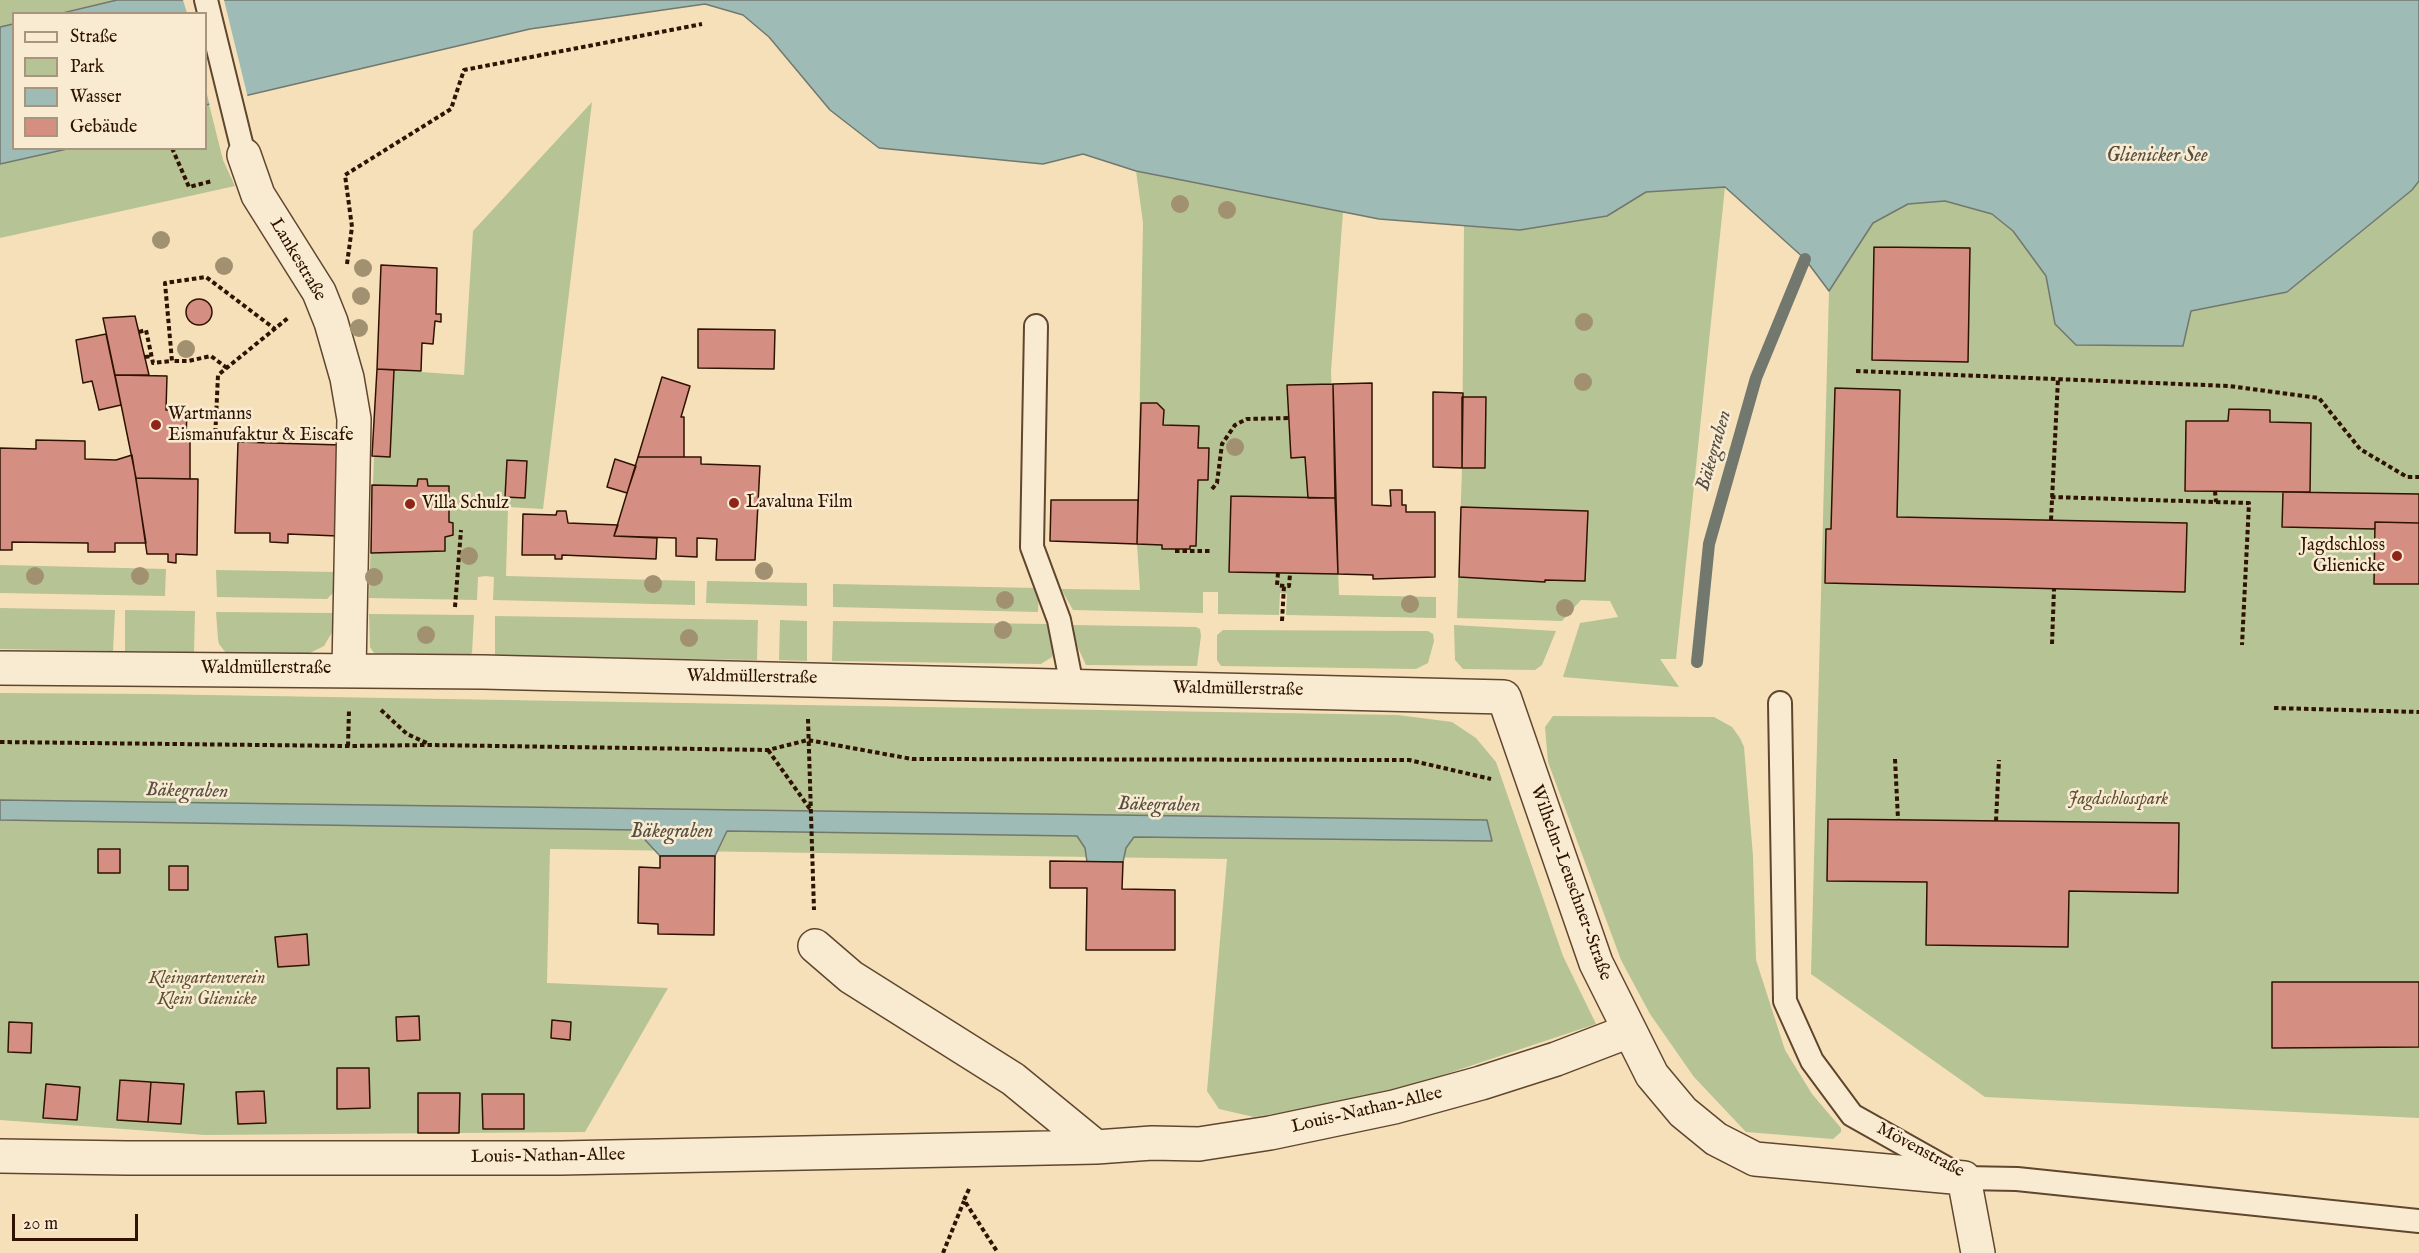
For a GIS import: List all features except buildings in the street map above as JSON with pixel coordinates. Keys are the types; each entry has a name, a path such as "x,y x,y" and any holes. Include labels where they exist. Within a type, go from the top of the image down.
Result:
{"street":[{"name":"Lankestraße","path":"244,155 258,195 319,292 331,322 347,378 354,419 349,670"},
{"name":"Waldmüllerstraße","path":"0,668 349,670 1504,697"},
{"name":"Wilhelm-Leuschner-Straße","path":"1504,697 1596,963 1652,1075 1683,1112 1716,1138 1755,1160 1964,1178"},
{"path":"815,946 850,977 1013,1079 1096,1147"},
{"name":"Louis-Nathan-Allee","path":"0,1156 561,1158 1096,1147 1152,1143 1199,1144 1328,1122 1394,1107 1556,1059 1629,1031"},
{"path":"1964,1178 1978,1253"}],"lane":[{"name":"Lankestraße","path":"206,0 244,155"},
{"path":"1035,326 1032,547 1059,620 1072,686"},
{"name":"Mövenstraße","path":"1780,704 1785,1001 1812,1061 1852,1115 1964,1178 2017,1179 2419,1221"}],"path":[{"path":"331,322 343,295 352,227 345,175 451,109 464,70 702,24"},
{"path":"173,150 189,187"},
{"path":"172,361 165,283 206,277 275,329"},
{"path":"215,440 218,375 295,311"},
{"path":"139,332 146,330 153,363 188,361 211,356 226,368"},
{"path":"145,357 152,356"},
{"path":"1856,371 2229,386 2319,398 2360,449 2407,477 2419,477"},
{"path":"2051,520 2058,379"},
{"path":"1212,489 1217,483 1221,444 1235,425 1247,419 1289,418"},
{"path":"2215,491 2216,502"},
{"path":"2051,497 2249,503 2242,645"},
{"path":"455,607 461,530"},
{"path":"1175,551 1211,551"},
{"path":"1278,573 1277,585 1284,586 1289,585 1290,574"},
{"path":"1282,621 1284,586"},
{"path":"2052,644 2054,588"},
{"path":"807,680 815,946"},
{"path":"2274,708 2419,712"},
{"path":"0,742 348,746 430,744 768,750 808,740 912,759 1409,760 1536,790"},
{"path":"768,750 810,810"},
{"path":"1895,759 1898,819"},
{"path":"1996,821 1999,760"},
{"path":"943,1253 985,1149"},
{"path":"964,1200 998,1253"}],"green space":[{"path":"0,0 117,0 63,12 12,12 12,24 0,27"},
{"path":"592,102 543,509 508,507 506,576 695,581 695,605 493,600 494,577 486,576 478,577 477,600 369,598 377,369 464,375 473,231"},
{"path":"209,104 223,160 235,186 0,238 0,164 63,150 207,150 207,105"},
{"path":"1136,171 1343,212 1331,371 1339,595 1436,597 1436,618 1286,615 1287,594 1280,593 1279,615 1218,614 1218,592 1203,592 1203,613 1073,610 1061,589 1140,590 1137,544 1143,223"},
{"name":"Jagdschlosspark","path":"2419,181 2419,1118 1985,1097 1811,974 1829,291 1873,223 1908,204 1945,201 1992,214 2013,231 2046,276 2052,297 2183,346 2191,311 2287,292 2412,190"},
{"path":"1725,187 1676,659 1660,659 1679,687 1563,677 1580,623 1618,617 1610,601 1581,600 1562,621 1457,618 1462,468 1464,226 1520,230 1607,216 1645,192"},
{"path":"0,565 166,569 165,596 0,593"},
{"path":"216,570 337,572 335,591 327,599 217,597"},
{"path":"707,581 807,583 807,606 706,603"},
{"path":"833,584 1039,588 1038,612 833,607"},
{"path":"0,608 115,610 113,651 0,649"},
{"path":"125,610 195,611 194,652 125,651"},
{"path":"216,612 334,613 334,629 324,646 308,654 226,653 219,644"},
{"path":"369,614 474,615 472,653 467,656 374,653 370,647"},
{"path":"495,616 758,620 757,660 495,656"},
{"path":"780,620 807,621 807,661 779,660"},
{"path":"833,621 1047,624 1054,637 1054,652 1052,657 1041,664 832,661"},
{"path":"1071,625 1196,627 1200,629 1201,636 1197,666 1086,665"},
{"path":"1454,625 1556,631 1542,665 1535,670 1463,669 1455,660"},
{"path":"1223,630 1428,631 1433,634 1434,641 1428,663 1416,669 1221,666 1217,660 1217,635"},
{"name":"Kleingartenverein Klein Glienicke","path":"0,693 1398,715 1452,722 1476,738 1496,762 1563,956 1596,1024 1413,1085 1349,1103 1254,1117 1219,1109 1207,1091 1227,859 550,849 547,983 668,988 585,1132 205,1135 0,1120"},
{"path":"1553,716 1714,717 1732,727 1740,738 1744,747 1753,856 1756,960 1785,1050 1812,1094 1841,1128 1841,1132 1833,1139 1746,1132 1694,1077 1650,1014 1621,960 1548,762 1545,727"}],"water":[{"name":"Glienicker See","path":"117,0 2419,0 2419,181 2412,190 2287,292 2191,311 2183,346 2076,345 2055,324 2046,276 2013,231 1992,214 1945,201 1908,204 1873,223 1829,291 1805,259 1725,187 1646,192 1607,216 1520,230 1379,219 1136,171 1083,154 1043,164 879,148 830,110 769,37 743,15 705,4 530,29 207,105 207,12 66,12"},
{"path":"12,24 12,150 63,150 0,164 0,27"},
{"name":"Bäkegraben","path":"0,800 1487,820 1492,841 1134,837 1126,848 1123,862 1087,862 1085,848 1077,836 727,831 715,856 660,856 636,830 0,820"}],"pier":[{"path":"183,0 224,0 248,98 210,107 207,94 207,12 187,12"}],"waterway":[{"name":"Bäkegraben","path":"1697,662 1709,544 1756,378 1805,259"}],"place":[{"name":"Wartmanns Eismanufaktur & Eiscafe","path":"156,425"},
{"name":"Lavaluna Film","path":"734,503"},
{"name":"Villa Schulz","path":"410,504"},
{"name":"Jagdschloss Glienicke","path":"2397,556"}]}
